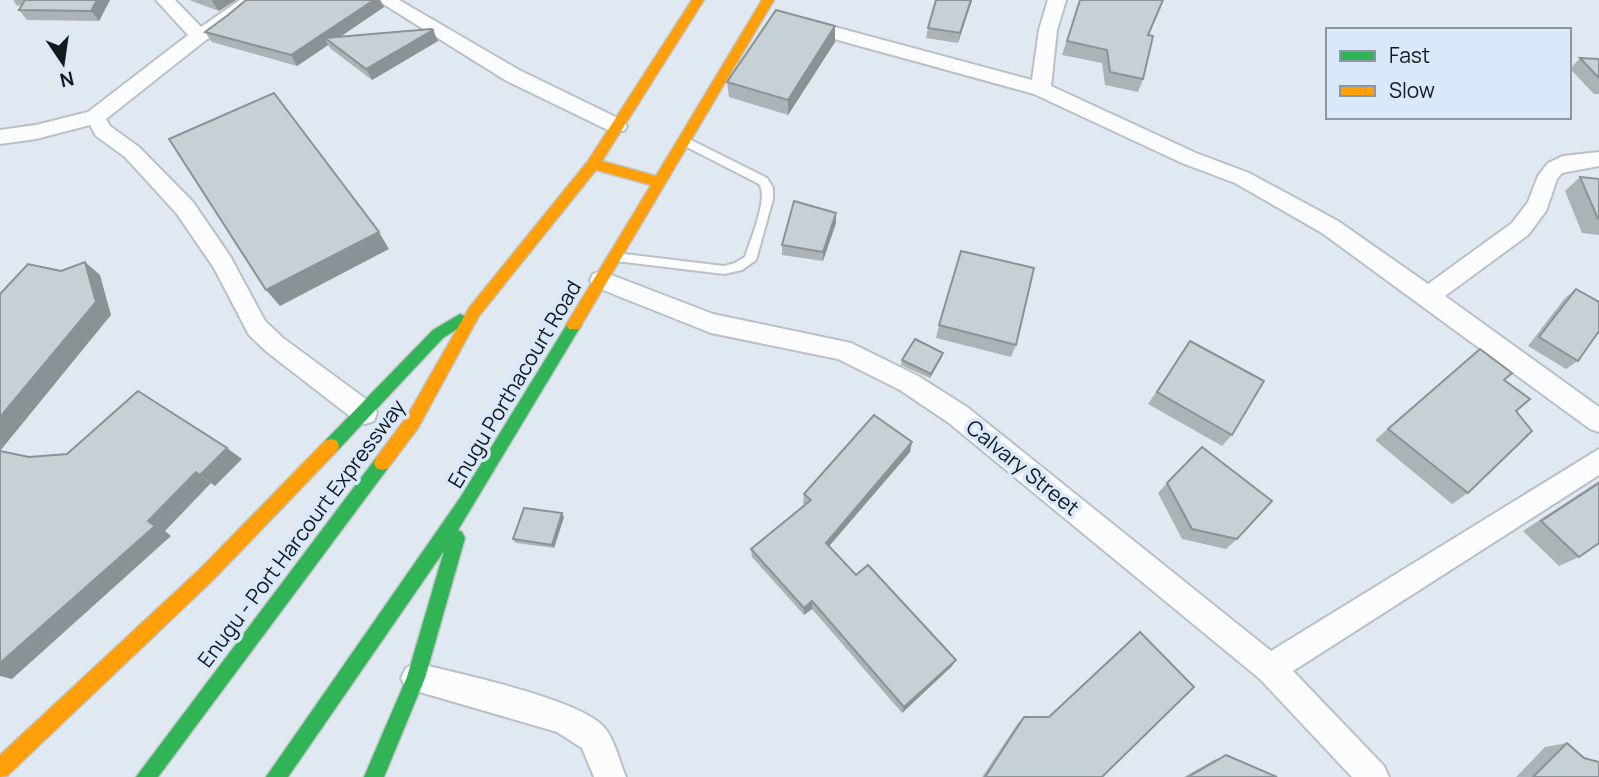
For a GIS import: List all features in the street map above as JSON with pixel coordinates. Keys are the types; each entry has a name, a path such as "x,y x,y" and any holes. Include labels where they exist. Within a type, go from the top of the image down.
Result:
{"highway":[{"name":"Enugu - Port Harcourt Expressway","path":"146,777 350,502 412,423 474,312 593,164 698,0"},
{"name":"Enugu Porthacourt Road","path":"276,777 466,504 685,141 773,12"},
{"path":"593,164 660,182"},
{"path":"0,769 207,574 438,334 474,312"},
{"path":"374,777 416,678 466,504"}],"street":[{"path":"165,0 199,36"},
{"path":"0,137 36,132 95,117 199,36 227,20 251,0"},
{"path":"386,0 513,75 617,126"},
{"path":"1041,89 1048,30 1057,0"},
{"path":"773,12 1041,89 1189,158 1242,178 1330,227 1599,421"},
{"path":"95,117 103,131 132,152 185,208 222,262 257,328 275,345 365,412"},
{"path":"1429,296 1520,229 1538,205 1548,176 1555,168 1563,164 1599,159"},
{"name":"Calvary Street","path":"601,280 711,323 843,350 909,383 958,415 1270,669 1373,777"},
{"path":"1270,669 1599,461"},
{"path":"416,678 523,706 583,728 594,738 610,777"}],"lane":[{"path":"615,256 724,270 738,267 750,260 768,198 768,188 763,181 685,141"}],"building":[{"path":"25,0 97,0 91,11 19,10"},
{"path":"246,0 374,0 291,55 205,32"},
{"path":"936,0 971,0 960,33 928,28"},
{"path":"1080,0 1163,0 1148,35 1153,36 1143,79 1110,72 1107,50 1067,41"},
{"path":"776,10 835,26 788,100 727,82"},
{"path":"433,30 366,69 325,38"},
{"path":"1580,58 1599,59 1599,78"},
{"path":"274,93 379,232 266,290 169,139"},
{"path":"1580,177 1599,179 1599,219 1598,219"},
{"path":"794,201 836,213 823,252 782,245"},
{"path":"961,251 1034,268 1016,345 939,325"},
{"path":"85,262 96,302 0,417 0,294 28,264 61,271"},
{"path":"1576,289 1599,302 1599,331 1578,361 1539,337"},
{"path":"915,339 943,353 931,374 902,360"},
{"path":"1190,341 1264,381 1232,435 1157,392"},
{"path":"1480,349 1512,373 1504,380 1530,399 1516,411 1532,431 1468,493 1388,429"},
{"path":"138,391 227,448 200,475 196,472 148,521 155,526 0,663 0,451 29,457 67,454"},
{"path":"874,415 912,442 826,543 856,575 868,565 956,660 904,707 812,601 804,608 751,549 811,500 804,494"},
{"path":"1202,447 1272,501 1237,539 1192,529 1167,483"},
{"path":"1599,483 1599,543 1579,557 1541,521"},
{"path":"524,508 562,513 552,545 513,539"},
{"path":"1140,632 1194,687 1102,777 985,777 1024,717 1049,717"},
{"path":"1567,743 1584,758 1599,762 1599,777 1533,777"},
{"path":"1226,755 1277,777 1188,777"}],"traffic: fast":[{"path":"331,446 438,334 460,320"},
{"path":"276,777 466,504 574,325"},
{"path":"146,777 382,463"},
{"path":"374,777 416,678 456,538"}],"traffic: slow":[{"path":"382,463 412,423 474,312 593,164 698,0"},
{"path":"574,325 768,0"},
{"path":"593,164 660,182"},
{"path":"0,769 207,574 331,446"}]}
